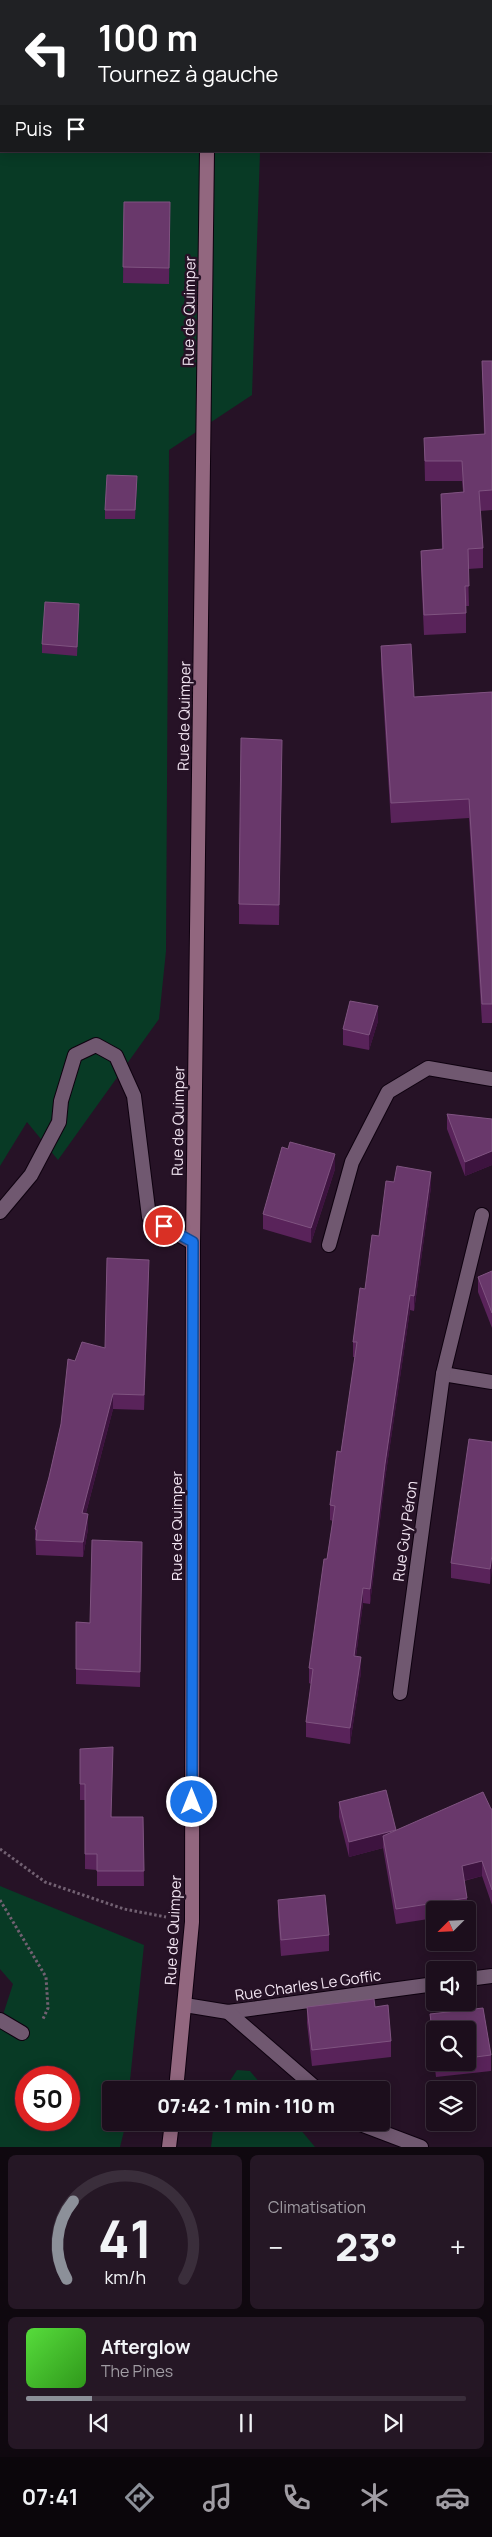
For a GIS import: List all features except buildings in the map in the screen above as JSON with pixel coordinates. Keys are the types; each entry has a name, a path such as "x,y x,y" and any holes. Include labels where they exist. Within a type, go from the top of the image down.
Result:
{"main road":[{"name":"Rue de Quimper","path":"177,2081 192,1922 193,1242 207,152"},
{"path":"169,2147 171,2131"}],"street":[{"path":"0,1212 30,1175 59,1122 61,1101 75,1055 96,1045 116,1056 134,1096 149,1217 193,1242"},
{"path":"329,1245 352,1162 388,1092 428,1068 492,1079"},
{"name":"Rue Guy Péron","path":"400,1693 443,1374 482,1215"},
{"path":"443,1374 492,1382"},
{"path":"476,1978 492,1976"},
{"name":"Rue Charles Le Goffic","path":"185,2004 228,2012 426,1985"},
{"path":"228,2012 308,2081"},
{"path":"0,2020 22,2033"},
{"path":"379,2131 421,2147"}],"path":[{"path":"0,1850 45,1882 124,1909 192,1922"},
{"path":"0,1900 46,1978 48,2008 42,2020 22,2033"}],"green space":[{"path":"0,152 260,152 252,395 169,450 166,951 159,1019 58,1160 27,1122 0,1166"},
{"path":"0,1886 144,1945 130,2081 102,2081 102,2131 124,2131 120,2147 0,2147 0,2024 13,1984 0,1969"},
{"path":"237,2070 250,2071 258,2081 230,2081"},
{"path":"213,2131 302,2131 315,2147 211,2147"}],"route":[{"path":"164,1226 193,1242 192,1802"}]}
